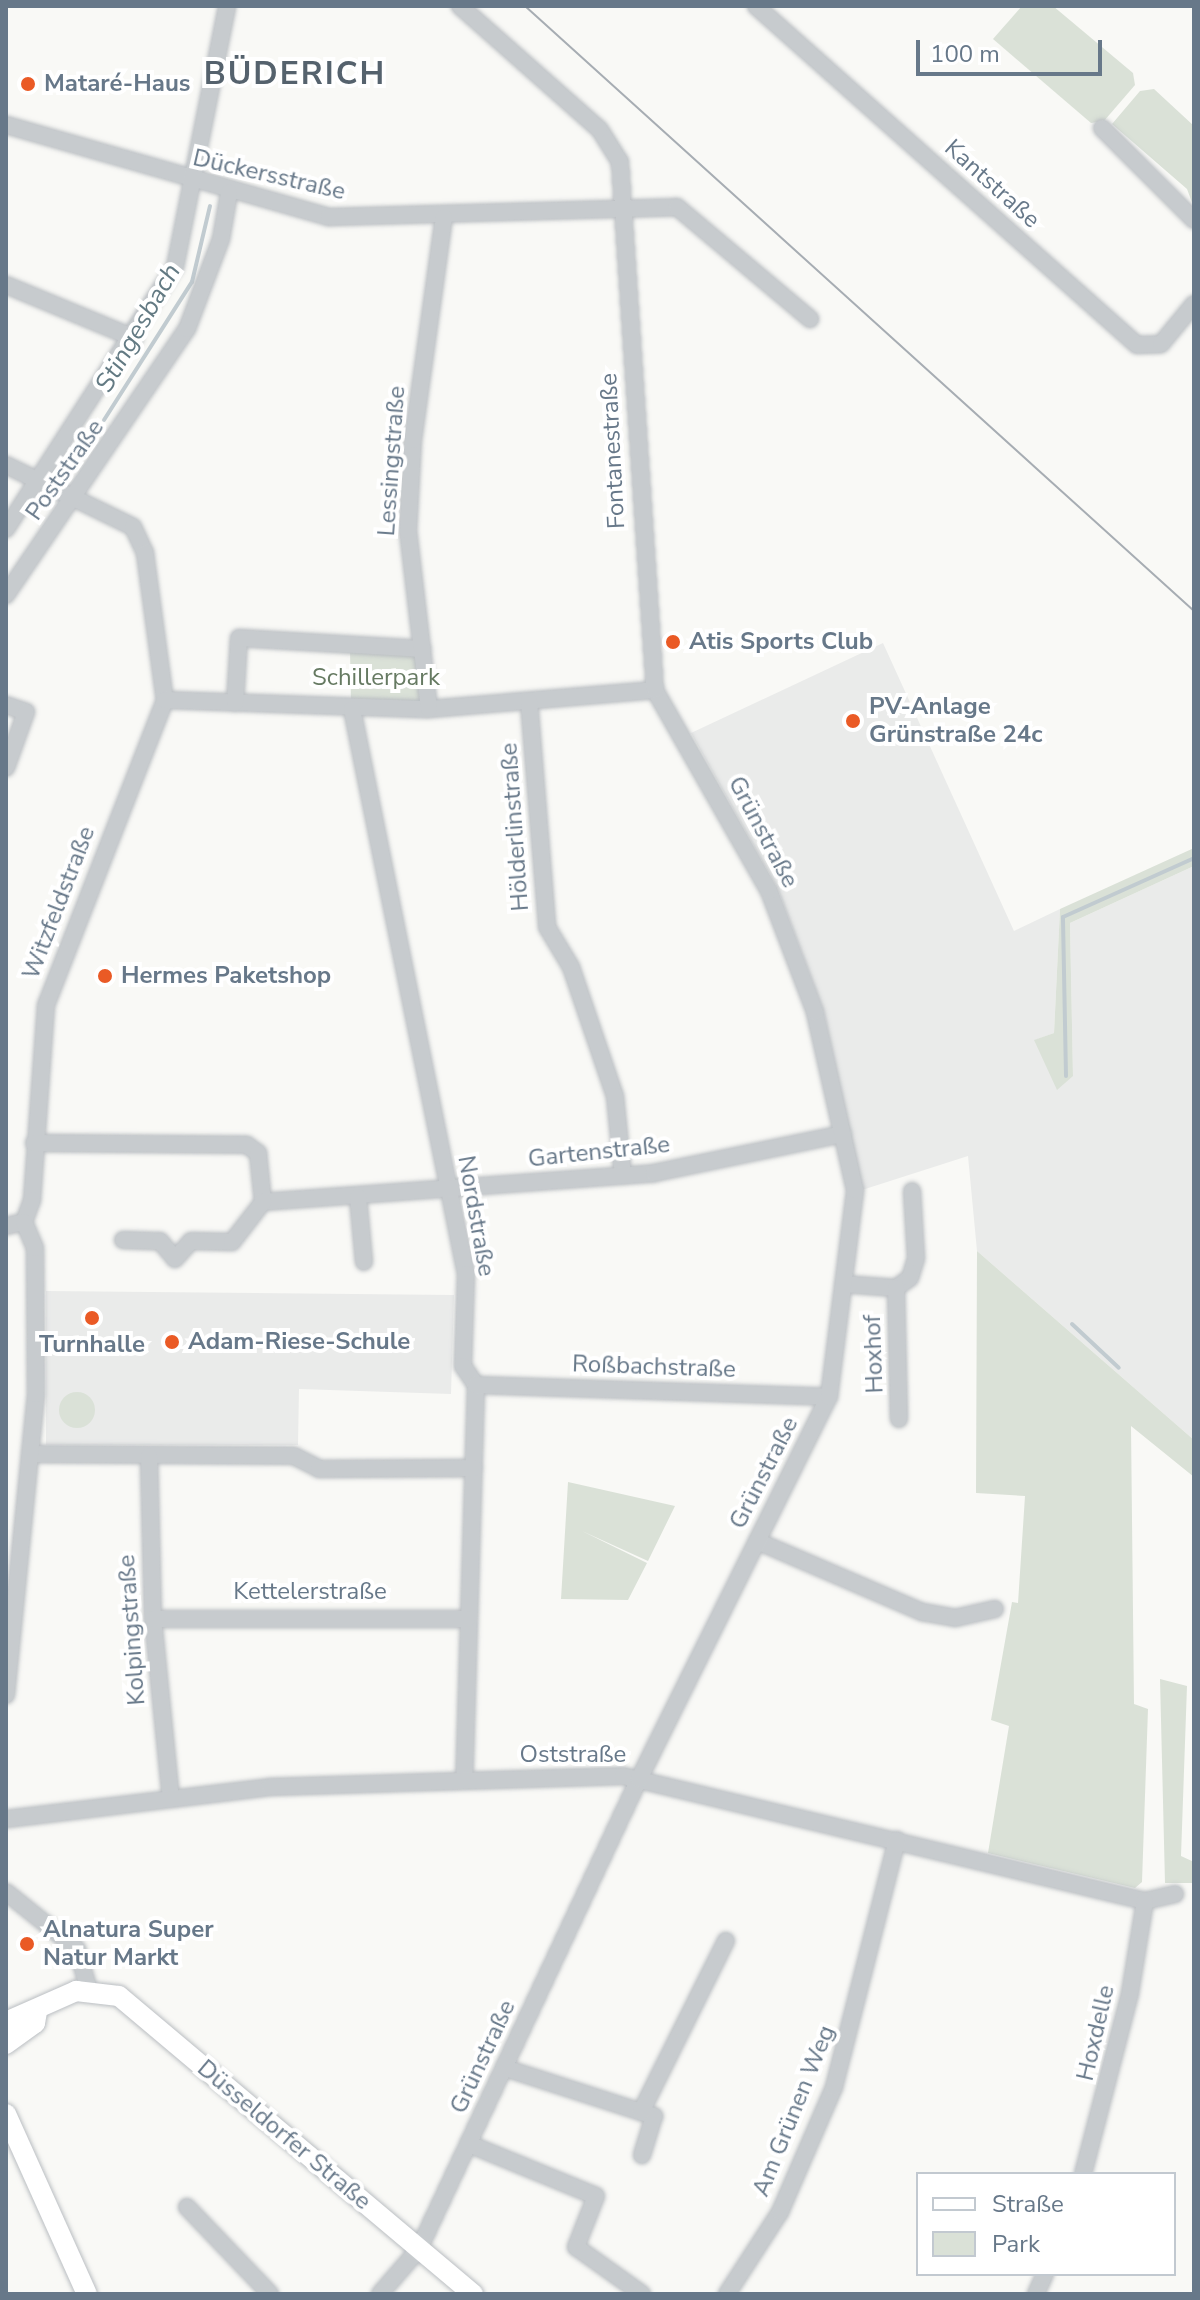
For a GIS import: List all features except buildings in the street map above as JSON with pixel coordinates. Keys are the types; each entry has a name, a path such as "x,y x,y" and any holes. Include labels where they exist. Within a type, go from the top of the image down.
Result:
{"main road":[{"path":"6,2022 89,1990"},
{"name":"Düsseldorfer Straße","path":"89,1990 128,2003 473,2294"},
{"path":"6,2044 35,2023 37,2012"},
{"path":"6,2114 87,2294"}],"street":[{"name":"Poststraße","path":"6,529 134,338 175,267 196,183 227,6"},
{"name":"Fontanestraße","path":"460,6 612,143 625,210 655,690"},
{"name":"Kantstraße","path":"756,6 1137,345 1161,344 1194,304"},
{"name":"Dückersstraße","path":"6,125 229,193 329,217 444,217 677,207 810,319"},
{"path":"1102,128 1194,220"},
{"name":"Poststraße","path":"6,595 78,497 187,329 221,239 229,193"},
{"name":"Lessingstraße","path":"429,709 408,531 412,455 444,217"},
{"path":"6,285 134,338"},
{"path":"6,465 119,517 140,539 165,700 352,709 429,709 655,690"},
{"path":"235,703 239,638 423,649"},
{"name":"Grünstraße","path":"380,2294 419,2249 639,1779 829,1397 855,1190 815,1012 769,891 655,690"},
{"name":"Witzfeldstraße","path":"6,1695 30,1454 35,1248 24,1222 34,1143 40,1041 53,981 165,700"},
{"name":"Hölderlinstraße","path":"529,701 547,927 571,967 615,1096 623,1176"},
{"path":"6,705 26,712 10,744 6,768"},
{"name":"Nordstraße","path":"352,709 466,1274 463,1366 476,1385 464,1780"},
{"name":"Gartenstraße","path":"263,1202 623,1176 843,1134"},
{"path":"34,1143 247,1145 258,1153 263,1202 232,1242 191,1241 175,1259 160,1241 123,1240"},
{"name":"Hoxhof","path":"843,1284 896,1288 910,1278 916,1258 912,1191"},
{"path":"358,1197 364,1262"},
{"path":"6,1226 24,1222"},
{"name":"Hoxhof","path":"896,1288 899,1419"},
{"name":"Roßbachstraße","path":"476,1385 829,1397"},
{"path":"30,1454 294,1456 319,1469 474,1468"},
{"name":"Kolpingstraße","path":"149,1456 153,1619 171,1799"},
{"path":"757,1541 922,1612 955,1618 995,1609"},
{"name":"Kettelerstraße","path":"153,1619 467,1619"},
{"name":"Oststraße","path":"6,1819 270,1787 464,1780 639,1779 1145,1901 1175,1894"},
{"name":"Am Grünen Weg","path":"727,2294 780,2212 834,2087 897,1840"},
{"path":"6,1892 77,1949 89,1990"},
{"name":"Hoxdelle","path":"1084,2172 1130,1993 1145,1901"},
{"path":"641,2112 726,1941"},
{"path":"505,2068 654,2116 642,2155"},
{"path":"469,2144 596,2196 576,2247 642,2294"},
{"path":"187,2207 270,2294"}],"shaded area":[{"path":"883,643 1014,931 1060,909 1054,1033 1035,1040 1073,1076 1070,923 1194,866 1194,1440 977,1251 968,1156 862,1190 824,1012 778,889 691,733"},
{"name":"Adam-Riese-Schule","path":"46,1291 454,1295 451,1394 299,1389 298,1445 46,1445"}],"green space":[{"path":"1022,6 1053,6 1133,73 1135,85 1104,121 1091,123 993,39"},
{"path":"1154,89 1194,126 1194,208 1187,189 1112,124 1140,91"},
{"name":"Schillerpark","path":"350,649 418,653 423,703 351,704"},
{"path":"1194,848 1194,866 1070,923 1073,1076 1057,1090 1034,1040 1054,1033 1060,909"},
{"path":"977,1251 1194,1440 1194,1477 1131,1426 1134,1704 1148,1709 1142,1882 1135,1888 988,1853 1009,1726 991,1720 1012,1602 1018,1603 1025,1496 976,1493"},
{"path":"77,1392 90,1397 95,1410 90,1423 77,1428 64,1423 59,1410 64,1397"},
{"path":"568,1482 675,1506 648,1561 582,1531 647,1563 628,1600 561,1599"},
{"path":"1160,1679 1187,1686 1181,1856 1194,1862 1194,1883 1165,1883"}],"waterway":[{"name":"Stingesbach","path":"104,420 192,282 210,206"},
{"path":"1066,1076 1063,917 1194,858"},
{"path":"1072,1324 1119,1368"}],"tram line":[{"path":"525,6 1194,611"}],"place":[{"name":"Mataré-Haus","path":"28,84"},
{"name":"Atis Sports Club","path":"673,642"},
{"name":"PV-Anlage Grünstraße 24c","path":"853,721"},
{"name":"Hermes Paketshop","path":"105,976"},
{"name":"Turnhalle","path":"92,1318"},
{"name":"Adam-Riese-Schule","path":"172,1342"},
{"name":"Alnatura Super Natur Markt","path":"27,1944"}],"district":[{"name":"BÜDERICH","path":"295,74"}]}
